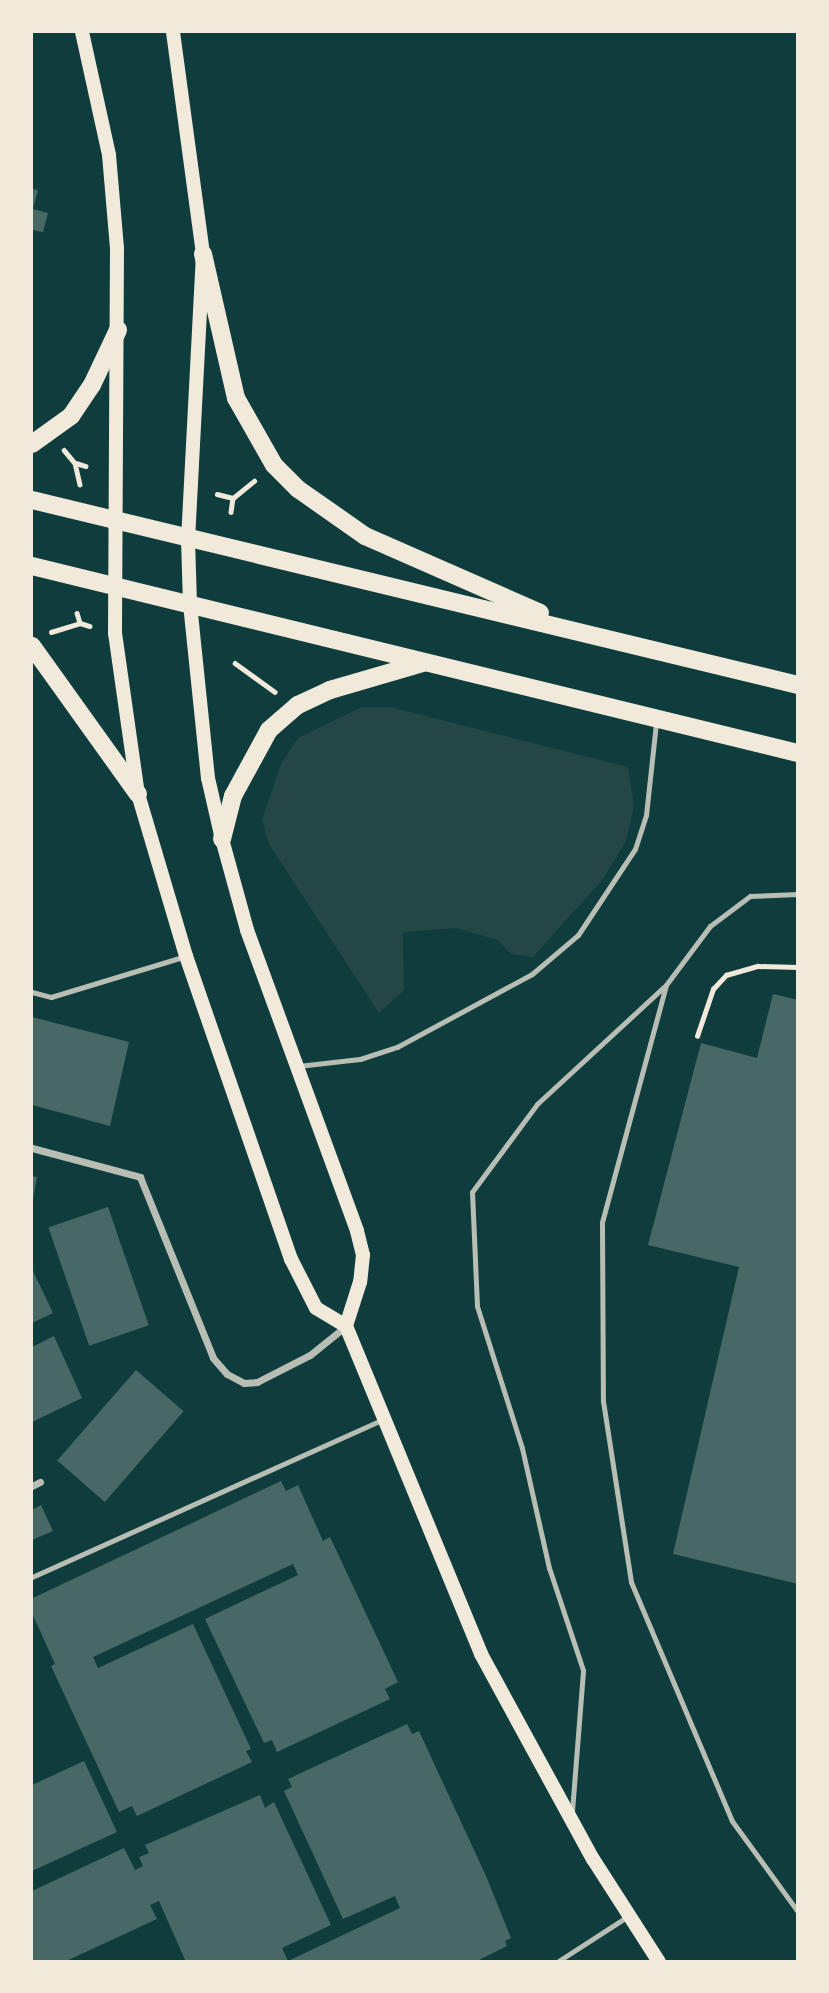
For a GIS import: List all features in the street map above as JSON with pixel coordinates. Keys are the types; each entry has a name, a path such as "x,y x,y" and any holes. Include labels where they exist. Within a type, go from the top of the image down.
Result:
{"main road":[{"path":"82,32 109,155 118,330 115,633 138,794 186,956 301,1285 316,1308 346,1326"},
{"path":"173,32 203,254 236,398 274,465 298,489 365,536 581,632"},
{"path":"203,254 188,540 190,604 208,778 247,930 363,1255 346,1326 481,1654 571,1821 628,1916 660,1962"},
{"path":"32,444 71,416 92,386 118,330"},
{"path":"32,500 188,540 797,685"},
{"path":"32,566 797,753"},
{"path":"32,646 138,794"},
{"path":"222,839 233,796 269,730 298,705 330,690 426,662"}],"street":[{"path":"32,1148 140,1177 212,1358 227,1374 244,1383 257,1382 310,1355 346,1326"},
{"path":"32,1486 40,1482"}],"lane":[{"path":"296,1066 360,1059 397,1047 532,974 578,935 635,849 646,815 656,720"},
{"path":"571,1821 583,1670 549,1568 522,1448 477,1306 472,1192 537,1104 666,985 710,926 750,896 797,894"},
{"path":"32,992 51,997 186,956"},
{"path":"666,985 602,1223 603,1401 631,1582 732,1821 797,1912"},
{"path":"32,1577 383,1419"},
{"path":"557,1962 628,1916"}],"path":[{"path":"59,444 75,463 80,484"},
{"path":"75,463 86,466"},
{"path":"231,512 233,498 260,476"},
{"path":"217,494 233,498"},
{"path":"77,613 80,623"},
{"path":"48,634 80,623 90,626"},
{"path":"234,663 284,698"},
{"path":"697,1036 713,989 726,975 758,966 797,967"}],"shaded area":[{"path":"362,707 390,707 628,767 634,806 626,841 603,879 533,957 511,954 498,940 456,928 403,932 404,990 379,1013 269,844 262,820 281,764 298,738"}],"building":[{"path":"32,189 38,190 33,209 48,213 43,232 32,230"},
{"path":"773,994 798,1000 798,1584 673,1554 739,1267 648,1245 701,1043 757,1058"},
{"path":"32,1017 129,1042 110,1126 32,1105"},
{"path":"32,1176 37,1177 33,1199 32,1199"},
{"path":"108,1207 149,1325 89,1346 48,1228"},
{"path":"32,1269 53,1313 32,1323"},
{"path":"54,1336 82,1398 32,1422 32,1347"},
{"path":"136,1370 184,1411 105,1502 57,1461"},
{"path":"281,1481 286,1491 298,1485 323,1541 330,1537 398,1682 385,1689 390,1699 277,1752 272,1740 264,1743 205,1619 298,1575 293,1564 93,1657 98,1668 193,1624 251,1749 246,1751 252,1762 137,1816 132,1806 119,1812 51,1666 55,1664 32,1613 33,1598"},
{"path":"41,1505 53,1531 32,1540 32,1510"},
{"path":"407,1724 412,1734 419,1731 486,1876 511,1938 505,1941 507,1946 475,1962 186,1962 159,1901 150,1905 157,1919 64,1962 32,1962 32,1891 124,1848 135,1870 143,1866 139,1857 149,1853 145,1845 260,1795 265,1808 274,1802 331,1925 282,1948 288,1961 400,1908 395,1896 343,1919 284,1791 292,1787 288,1779"},
{"path":"84,1761 117,1832 32,1871 32,1785"}]}
